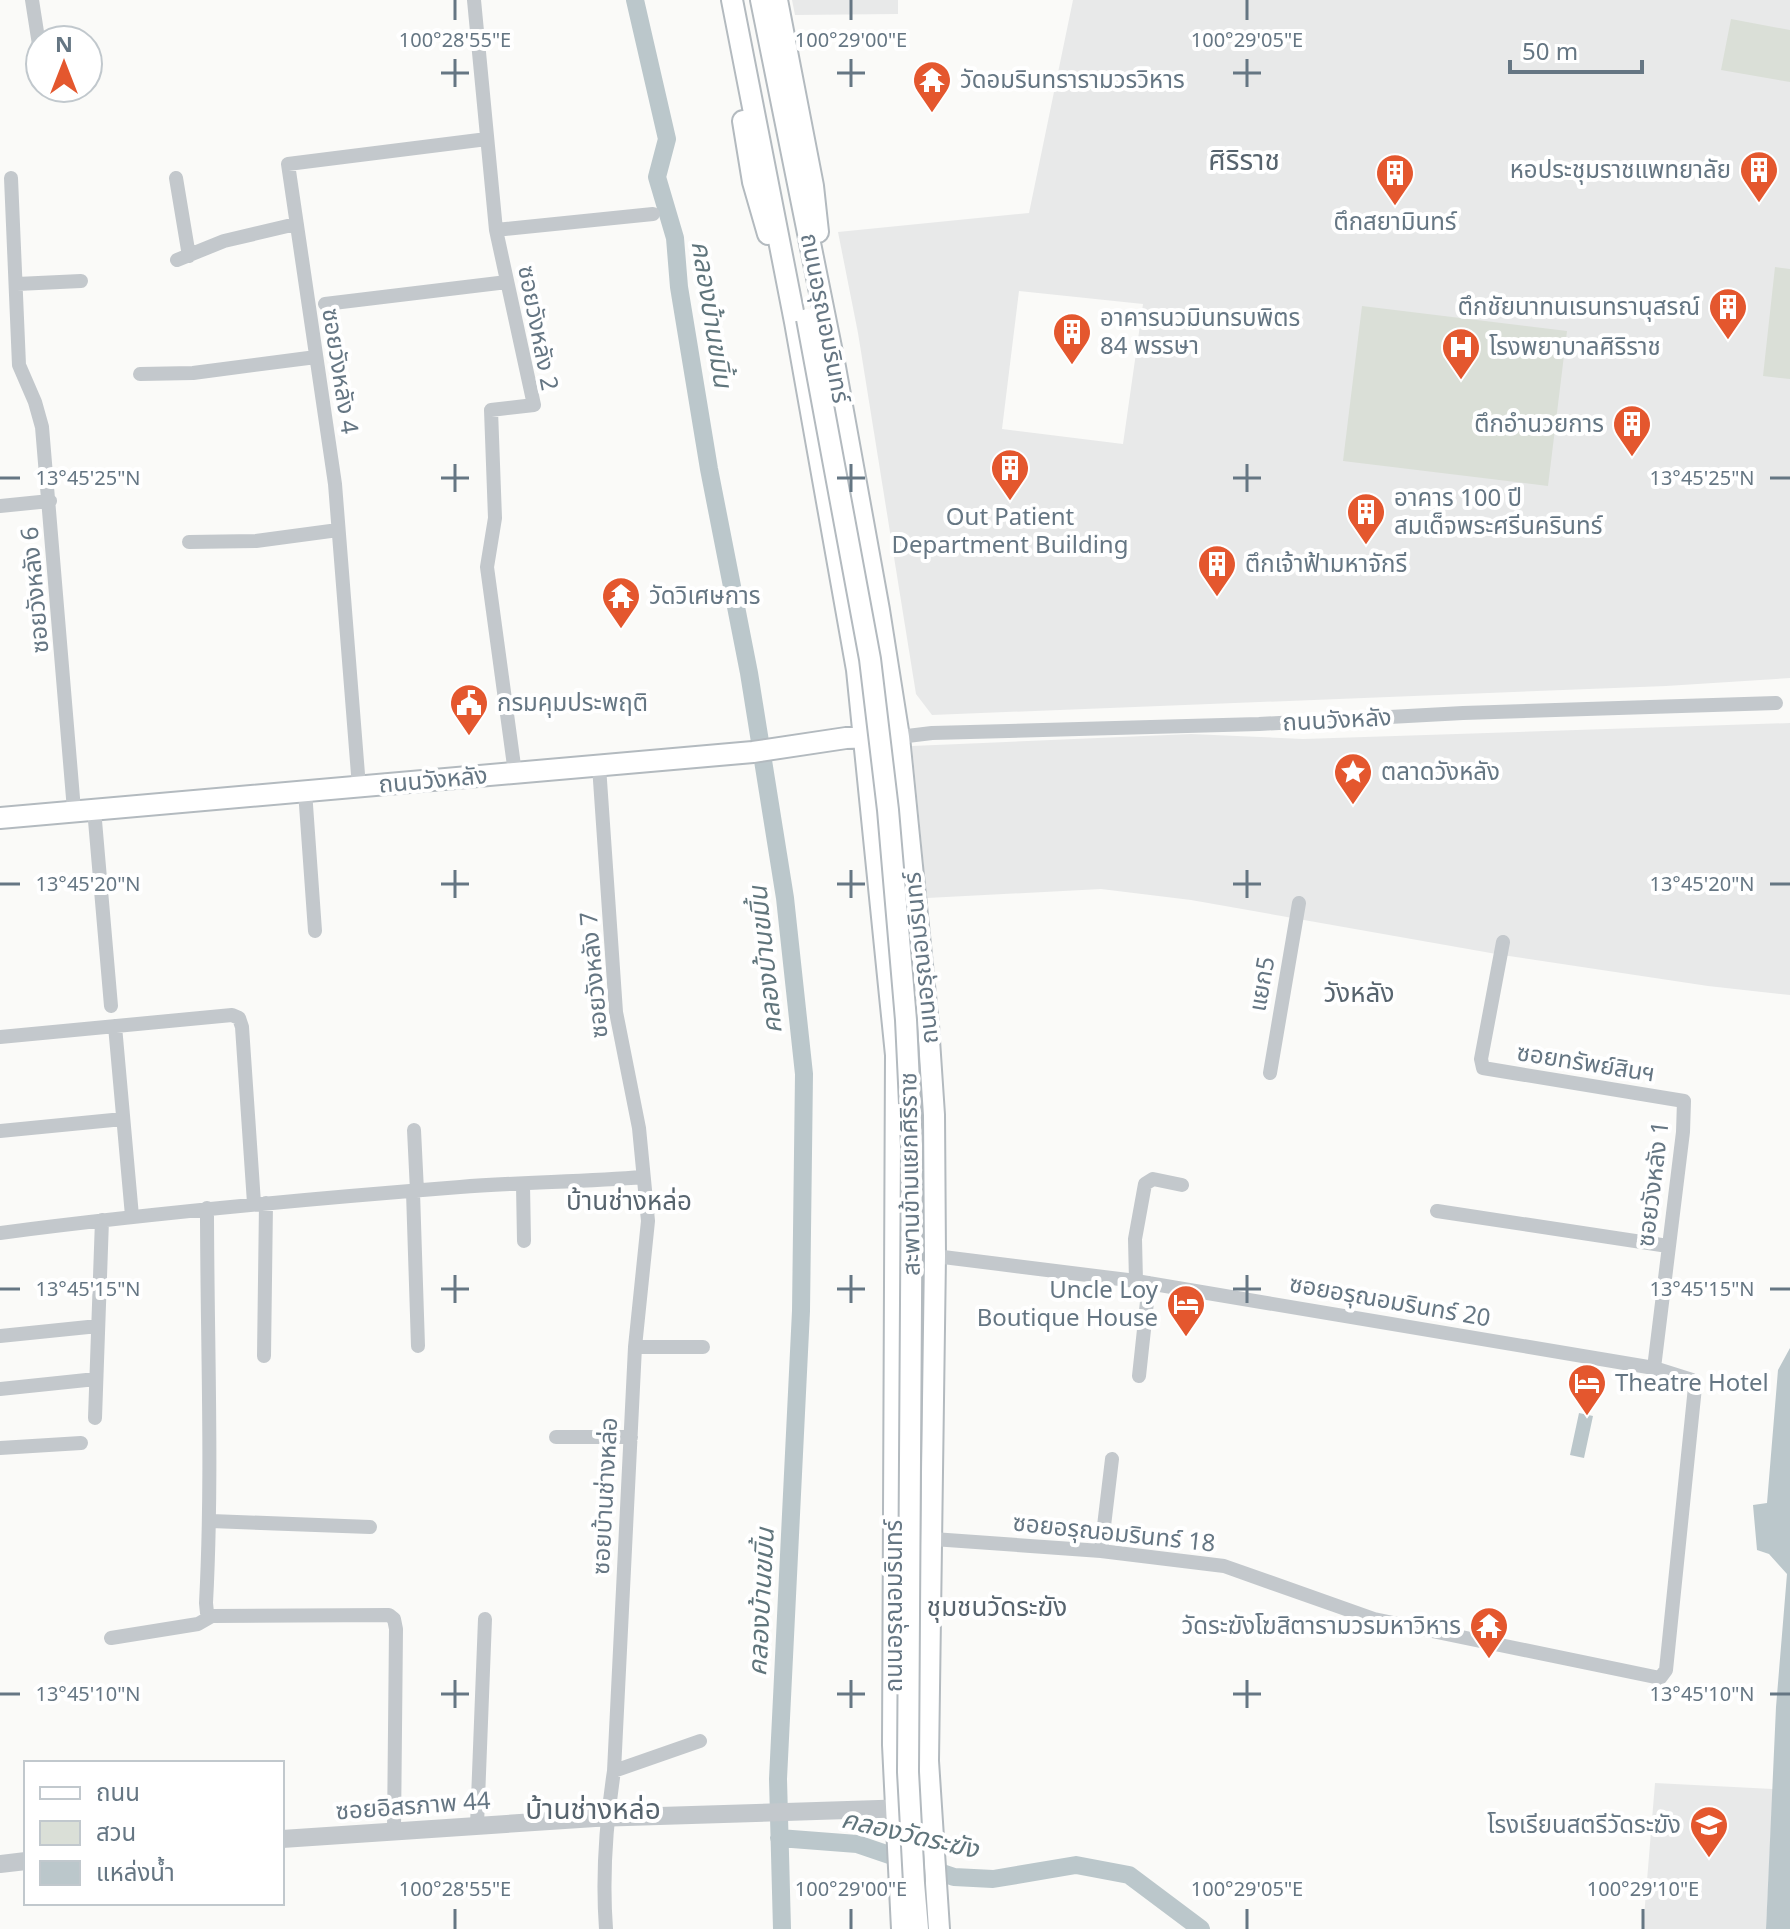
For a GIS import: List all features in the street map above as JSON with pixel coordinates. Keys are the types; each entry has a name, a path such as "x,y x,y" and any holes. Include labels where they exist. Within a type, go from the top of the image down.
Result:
{"main road":[{"path":"723,0 753,182 763,222 784,266"},
{"name":"ถนนอรุณอมรินทร์","path":"732,0 773,205 857,670 896,1055 894,1808 902,1929"},
{"name":"สะพานข้ามแยกศิริราช","path":"746,0 864,617 888,810 906,1020 912,1146 908,1772 918,1929"},
{"name":"ถนนอรุณอมรินทร์","path":"761,0 879,610 899,737 932,1073 935,1256 928,1720 930,1809 939,1929"},
{"path":"777,0 813,186 818,240 816,272"},
{"name":"ถนนวังหลัง","path":"0,818 753,752 866,737 899,737"},
{"path":"894,1537 933,1539"}],"street":[{"path":"32,0 36,24"},
{"name":"ซอยวังหลัง 2","path":"474,0 496,230 534,405 491,410 495,518 487,567 515,773"},
{"name":"ซอยวังหลัง 4","path":"359,787 335,484 287,167 290,163 487,139"},
{"name":"ซอยวังหลัง 6","path":"11,178 19,365 42,427 84,810 111,1006"},
{"path":"176,178 183,258 224,241 296,224"},
{"path":"496,230 653,214"},
{"path":"17,284 81,281"},
{"path":"325,304 507,282"},
{"path":"140,374 193,373 316,357"},
{"path":"0,506 50,501"},
{"path":"189,542 256,541 338,530"},
{"name":"ถนนวังหลัง","path":"899,737 1776,703"},
{"name":"ซอยวังหลัง 7","path":"599,766 616,1012 639,1128 643,1177"},
{"path":"305,791 315,931"},
{"name":"แยก5","path":"1270,1073 1299,903"},
{"name":"ซอยทรัพย์สินฯ","path":"1503,942 1481,1059 1483,1068 1684,1101"},
{"path":"0,1037 232,1015 239,1018 260,1203 264,1356"},
{"path":"115,1026 132,1216"},
{"name":"ซอยวังหลัง 1","path":"1654,1368 1683,1132 1684,1101"},
{"path":"0,1131 123,1119"},
{"path":"414,1130 418,1346"},
{"path":"0,1233 260,1203 643,1177"},
{"name":"ซอยบ้านช่างหล่อ","path":"606,1929 607,1818 614,1771 635,1347 648,1221 643,1177"},
{"path":"1139,1376 1142,1282 1135,1239 1145,1184 1153,1179 1182,1185"},
{"path":"523,1185 524,1241"},
{"path":"207,1208 211,1521 206,1603 207,1613 212,1616"},
{"path":"1437,1211 1668,1246"},
{"path":"95,1418 102,1220"},
{"name":"ซอยอรุณอมรินทร์ 20","path":"935,1256 1142,1282 1654,1368 1692,1380 1695,1387 1666,1670 1660,1678"},
{"path":"0,1336 98,1326"},
{"path":"635,1347 703,1347"},
{"path":"0,1389 96,1379"},
{"path":"556,1437 631,1437"},
{"path":"0,1448 81,1443"},
{"path":"1101,1551 1112,1459"},
{"path":"211,1521 370,1527"},
{"name":"ซอยอรุณอมรินทร์ 18","path":"933,1539 1101,1551 1224,1566 1374,1619 1660,1678"},
{"path":"111,1638 198,1624 212,1616 389,1615 394,1619 396,1629 394,1831"},
{"path":"477,1825 485,1619"},
{"path":"614,1771 700,1741"},
{"name":"ซอยอิสรภาพ 44","path":"284,1839 607,1818 930,1809"},
{"path":"0,1864 24,1861"}],"shaded area":[{"path":"792,0 898,0 898,14 795,15"},
{"name":"โรงพยาบาลศิริราช","path":"1073,0 1790,0 1790,678 1666,686 932,715 916,694 858,333 838,232 1029,213","holes":["1019,291 1143,304 1123,444 1002,429"]},
{"name":"ตลาดวังหลัง","path":"1790,723 1790,995 1502,955 1191,900 1101,889 927,898 912,746 1191,734 1303,739"},
{"name":"โรงเรียนสตรีวัดระฆัง","path":"1655,1783 1773,1789 1766,1929 1643,1929"}],"green space":[{"path":"1731,19 1790,30 1790,82 1721,70"},
{"path":"1775,267 1790,269 1790,379 1763,376"},
{"path":"1362,306 1567,331 1548,486 1343,461"}],"water":[{"path":"1790,1348 1790,1929 1766,1929 1776,1707 1787,1574 1769,1554 1757,1550 1753,1505 1767,1503 1778,1370"},
{"path":"1579,1413 1593,1416 1584,1458 1570,1455"}],"waterway":[{"name":"คลองบ้านขมิ้น","path":"635,0 667,139 657,177 675,238 679,287 709,469 749,673 785,898 804,1074 801,1311 778,1779 782,1929"},
{"name":"คลองวัดระฆัง","path":"779,1838 857,1844 954,1877 993,1879 1076,1865 1129,1875 1201,1929"}],"place":[{"name":"วัดอมรินทรารามวรวิหาร","path":"932,114"},
{"name":"หอประชุมราชแพทยาลัย","path":"1759,204"},
{"name":"ตึกสยามินทร์","path":"1395,207"},
{"name":"ตึกชัยนาทนเรนทรานุสรณ์","path":"1728,341"},
{"name":"อาคารนวมินทรบพิตร 84 พรรษา","path":"1072,366"},
{"name":"โรงพยาบาลศิริราช","path":"1461,381"},
{"name":"ตึกอำนวยการ","path":"1632,458"},
{"name":"Out Patient Department Building","path":"1010,502"},
{"name":"อาคาร 100 ปี สมเด็จพระศรีนครินทร์","path":"1366,546"},
{"name":"ตึกเจ้าฟ้ามหาจักรี","path":"1217,598"},
{"name":"วัดวิเศษการ","path":"621,630"},
{"name":"กรมคุมประพฤติ","path":"469,737"},
{"name":"ตลาดวังหลัง","path":"1353,806"},
{"name":"Uncle Loy Boutique House","path":"1186,1338"},
{"name":"Theatre Hotel","path":"1587,1417"},
{"name":"วัดระฆังโฆสิตารามวรมหาวิหาร","path":"1489,1660"},
{"name":"โรงเรียนสตรีวัดระฆัง","path":"1709,1859"}],"district":[{"name":"ศิริราช","path":"1244,160"},
{"name":"วังหลัง","path":"1359,993"},
{"name":"บ้านช่างหล่อ","path":"629,1201"},
{"name":"ชุมชนวัดระฆัง","path":"997,1607"},
{"name":"บ้านช่างหล่อ","path":"593,1809"}]}
